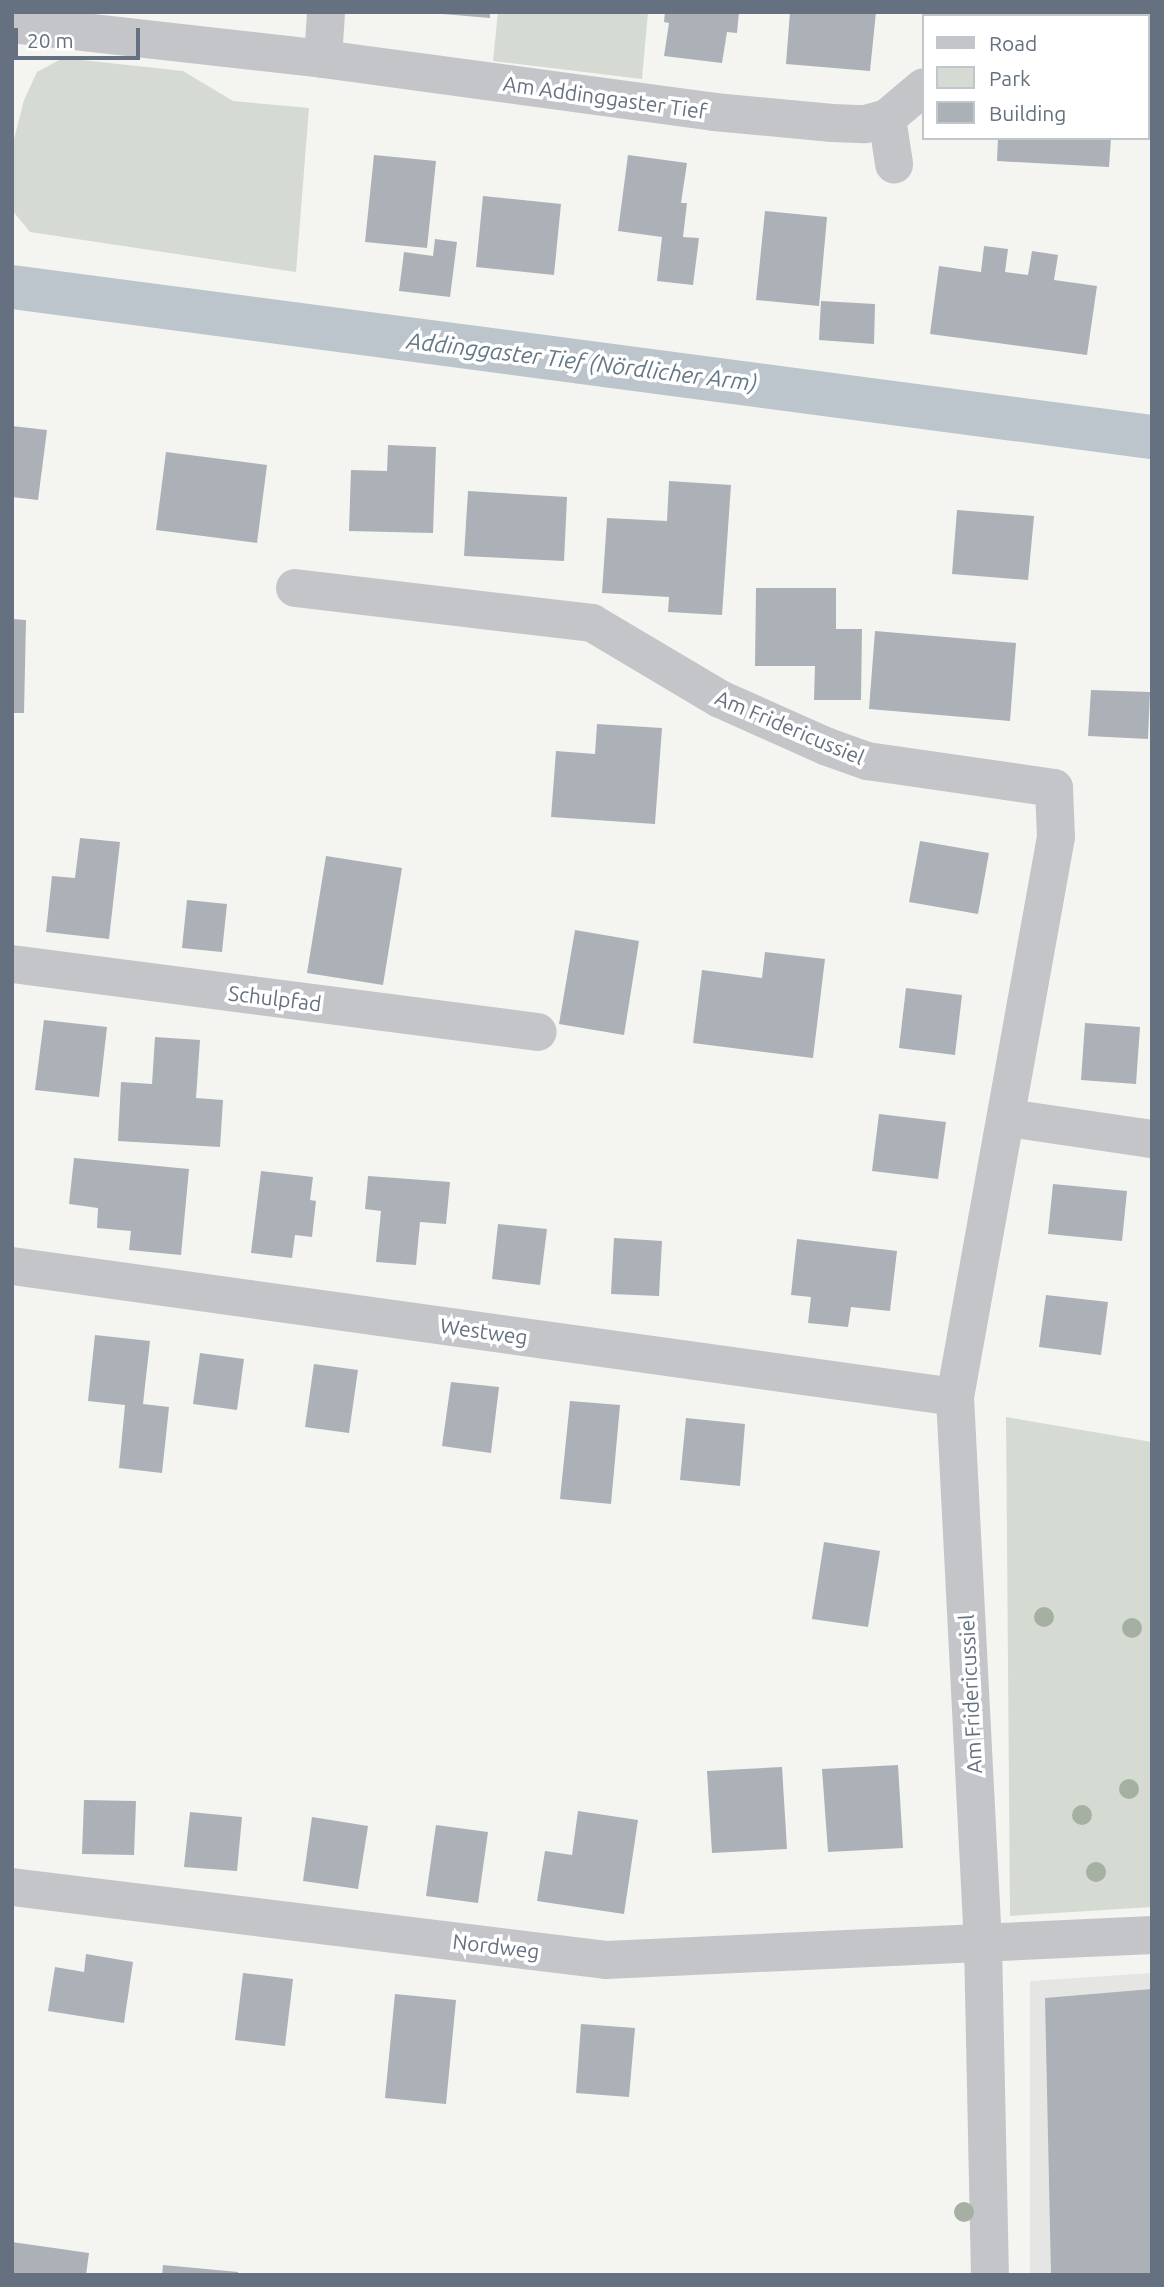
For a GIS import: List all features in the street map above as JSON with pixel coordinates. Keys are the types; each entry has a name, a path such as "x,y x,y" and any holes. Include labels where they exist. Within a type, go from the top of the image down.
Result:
{"street":[{"path":"323,59 326,12"},
{"name":"Am Addinggaster Tief","path":"12,24 323,59 714,112 832,123 865,124 887,118"},
{"path":"894,164 887,118 922,89"},
{"name":"Am Fridericussiel","path":"295,588 592,623 720,699 825,746 867,761 1054,788 1056,837 1008,1118 956,1397 983,1944 990,2275"},
{"name":"Schulpfad","path":"12,964 538,1032"},
{"path":"1008,1118 1152,1139"},
{"name":"Westweg","path":"12,1266 956,1397"},
{"name":"Nordweg","path":"12,1887 606,1960 1152,1935"}],"shaded area":[{"path":"1152,1973 1152,2275 1030,2275 1030,1981"}],"green space":[{"path":"498,12 648,12 642,79 493,61"},
{"path":"63,58 183,71 233,101 309,108 296,272 30,232 12,210 12,147 24,100 37,72"},
{"path":"1006,1417 1152,1442 1152,1907 1010,1916"}],"building":[{"path":"419,12 490,12 490,18"},
{"path":"665,12 739,12 737,33 727,32 722,63 664,56 669,23 664,22"},
{"path":"790,12 876,12 870,71 786,64"},
{"path":"1002,12 1079,12 1079,14"},
{"path":"998,140 1111,140 1109,167 997,161"},
{"path":"374,155 436,161 427,248 365,242"},
{"path":"628,155 687,163 681,203 687,203 683,237 699,238 693,285 657,281 662,237 618,231"},
{"path":"483,196 561,204 554,275 476,267"},
{"path":"765,211 827,217 819,306 756,300"},
{"path":"435,239 457,242 450,297 399,291 404,252 433,256"},
{"path":"984,246 1008,249 1005,272 1028,275 1032,251 1058,255 1054,280 1097,286 1087,355 930,334 939,266 981,272"},
{"path":"821,301 875,304 874,344 819,340"},
{"path":"12,426 47,430 38,500 12,497"},
{"path":"388,445 436,447 433,533 349,531 351,470 387,471"},
{"path":"166,452 267,465 257,543 156,530"},
{"path":"669,481 731,485 722,615 668,612 669,597 602,593 607,518 667,521"},
{"path":"468,491 567,497 564,561 464,556"},
{"path":"957,510 1034,516 1028,580 952,574"},
{"path":"756,588 836,588 836,629 862,629 861,700 814,700 815,666 755,666"},
{"path":"12,619 26,620 24,713 12,713"},
{"path":"875,631 1016,643 1010,721 869,709"},
{"path":"1091,690 1150,692 1148,739 1088,736"},
{"path":"597,724 662,728 655,824 551,817 556,751 595,754"},
{"path":"80,838 120,842 109,939 46,932 52,876 75,878"},
{"path":"920,841 989,853 978,914 909,902"},
{"path":"326,856 402,868 383,985 307,973"},
{"path":"187,900 227,904 222,952 182,948"},
{"path":"575,930 639,941 624,1035 559,1024"},
{"path":"765,952 825,959 813,1058 693,1043 702,970 762,978"},
{"path":"906,988 962,995 955,1055 899,1048"},
{"path":"44,1020 107,1027 99,1097 35,1090"},
{"path":"1085,1023 1140,1027 1136,1084 1081,1080"},
{"path":"155,1037 200,1040 196,1098 223,1100 220,1147 118,1141 121,1082 152,1084"},
{"path":"879,1114 946,1122 938,1179 872,1171"},
{"path":"74,1158 189,1169 181,1255 129,1250 131,1231 97,1228 98,1208 69,1204"},
{"path":"261,1171 313,1177 310,1200 316,1201 312,1237 295,1235 292,1258 251,1253"},
{"path":"368,1176 450,1182 446,1224 420,1222 416,1265 376,1262 381,1211 365,1209"},
{"path":"1053,1184 1127,1191 1122,1241 1048,1234"},
{"path":"498,1224 547,1229 540,1285 492,1279"},
{"path":"614,1238 662,1241 659,1296 611,1294"},
{"path":"797,1239 897,1251 890,1311 851,1307 848,1327 808,1323 811,1297 791,1295"},
{"path":"1046,1295 1108,1302 1101,1355 1039,1347"},
{"path":"95,1335 150,1341 143,1404 169,1407 162,1473 119,1468 125,1405 88,1401"},
{"path":"200,1353 244,1359 237,1410 193,1404"},
{"path":"314,1364 358,1370 349,1433 305,1427"},
{"path":"451,1382 499,1387 491,1453 442,1446"},
{"path":"570,1401 620,1405 611,1504 560,1499"},
{"path":"686,1418 745,1424 740,1486 680,1480"},
{"path":"824,1542 880,1551 868,1627 812,1619"},
{"path":"898,1765 903,1848 828,1852 822,1769"},
{"path":"782,1767 787,1849 712,1853 707,1771"},
{"path":"84,1800 136,1801 134,1855 82,1854"},
{"path":"578,1811 638,1820 624,1914 537,1901 545,1851 572,1855"},
{"path":"190,1812 242,1817 237,1871 184,1867"},
{"path":"312,1817 368,1826 358,1889 303,1881"},
{"path":"436,1825 488,1832 478,1903 426,1896"},
{"path":"86,1954 133,1962 124,2023 48,2011 55,1967 84,1972"},
{"path":"243,1973 293,1979 285,2046 235,2040"},
{"path":"1152,1989 1152,2275 1051,2275 1045,1998"},
{"path":"395,1994 456,2000 446,2104 385,2098"},
{"path":"581,2024 635,2028 629,2097 576,2093"},
{"path":"12,2242 89,2253 86,2275 12,2275"},
{"path":"163,2265 238,2272 238,2275 162,2275"}],"waterway":[{"name":"Addinggaster Tief (Nördlicher Arm)","path":"12,287 1152,437"}]}
